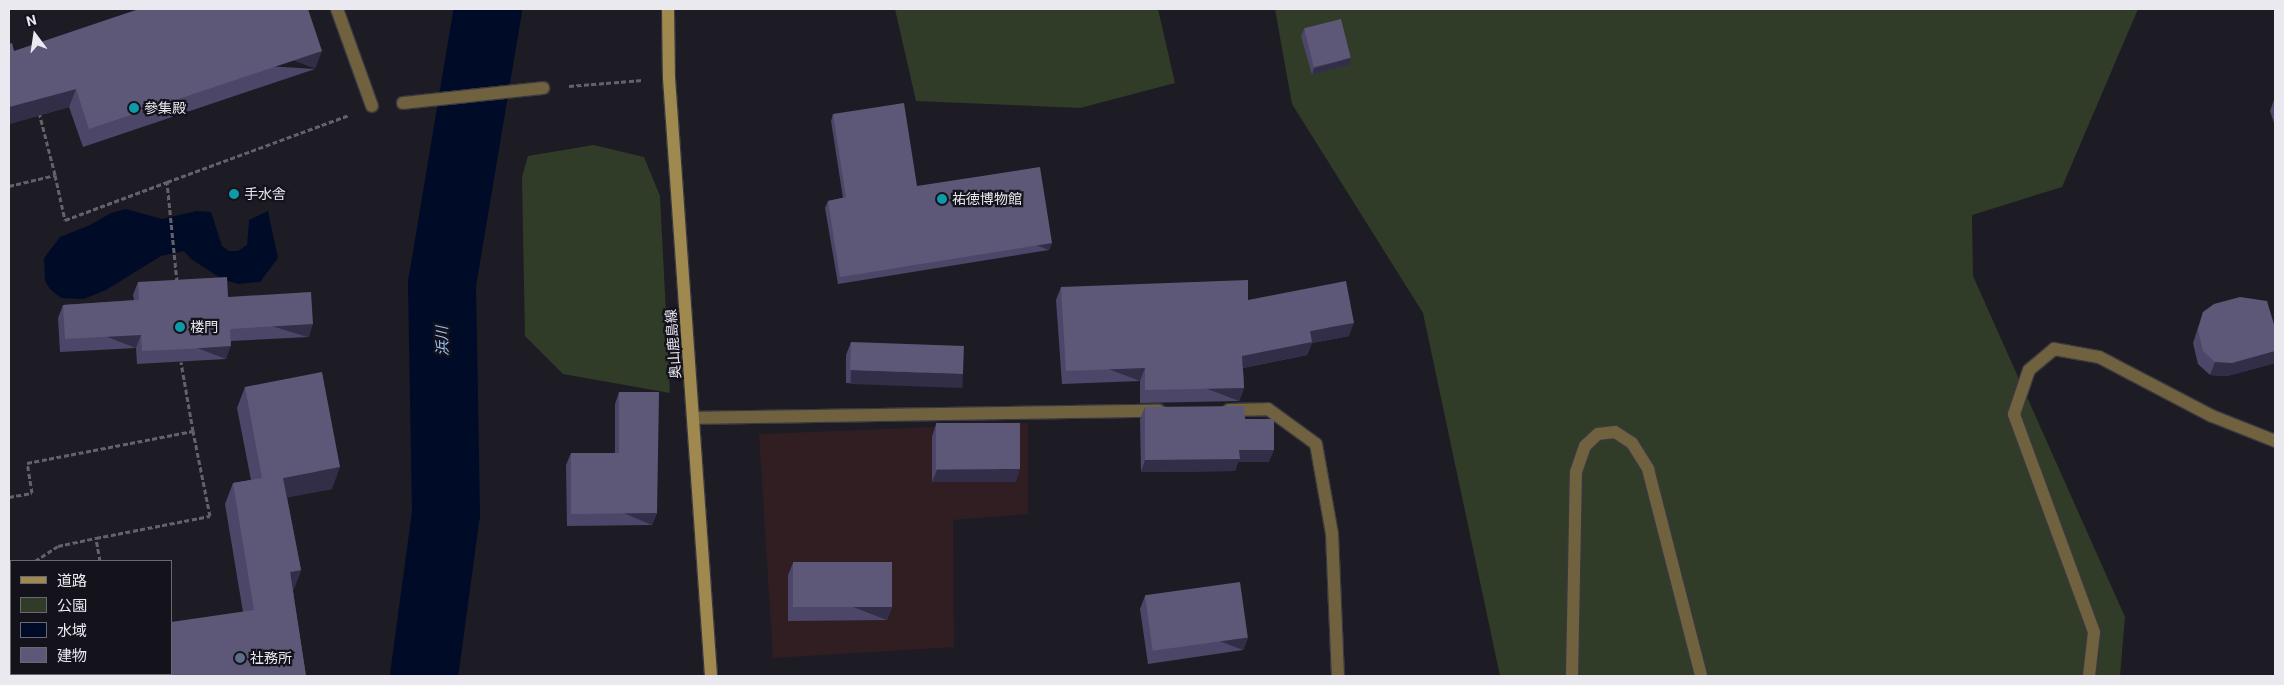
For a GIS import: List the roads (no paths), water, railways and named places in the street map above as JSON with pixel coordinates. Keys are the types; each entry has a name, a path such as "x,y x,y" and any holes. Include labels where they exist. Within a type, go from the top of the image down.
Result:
{"main road":[{"name":"奥山鹿島線","path":"668,9 669,78 711,676"}],"street":[{"path":"337,9 372,106"},
{"path":"402,103 543,88"},
{"path":"2089,676 2094,632 2014,414 2029,370 2054,349 2099,357 2212,416 2275,441"},
{"path":"1219,410 1268,409 1316,444 1332,534 1338,676"},
{"path":"694,418 1169,410"},
{"path":"1572,676 1576,472 1585,446 1598,434 1615,432 1632,443 1648,469 1701,676"}],"water":[{"path":"126,209 162,219 196,211 211,212 222,246 229,251 238,251 247,245 249,220 268,211 278,258 260,282 238,284 222,279 191,259 184,251 161,256 106,290 84,299 61,298 50,289 45,281 44,258 60,237 90,225 111,213"}],"waterway":[{"name":"浜川","path":"424,676 446,513 442,284 488,9"}],"place":[{"name":"參集殿","path":"134,108"},
{"name":"手水舎","path":"234,194"},
{"name":"祐徳博物館","path":"942,199"},
{"name":"楼門","path":"180,327"},
{"name":"社務所","path":"240,658"}]}
